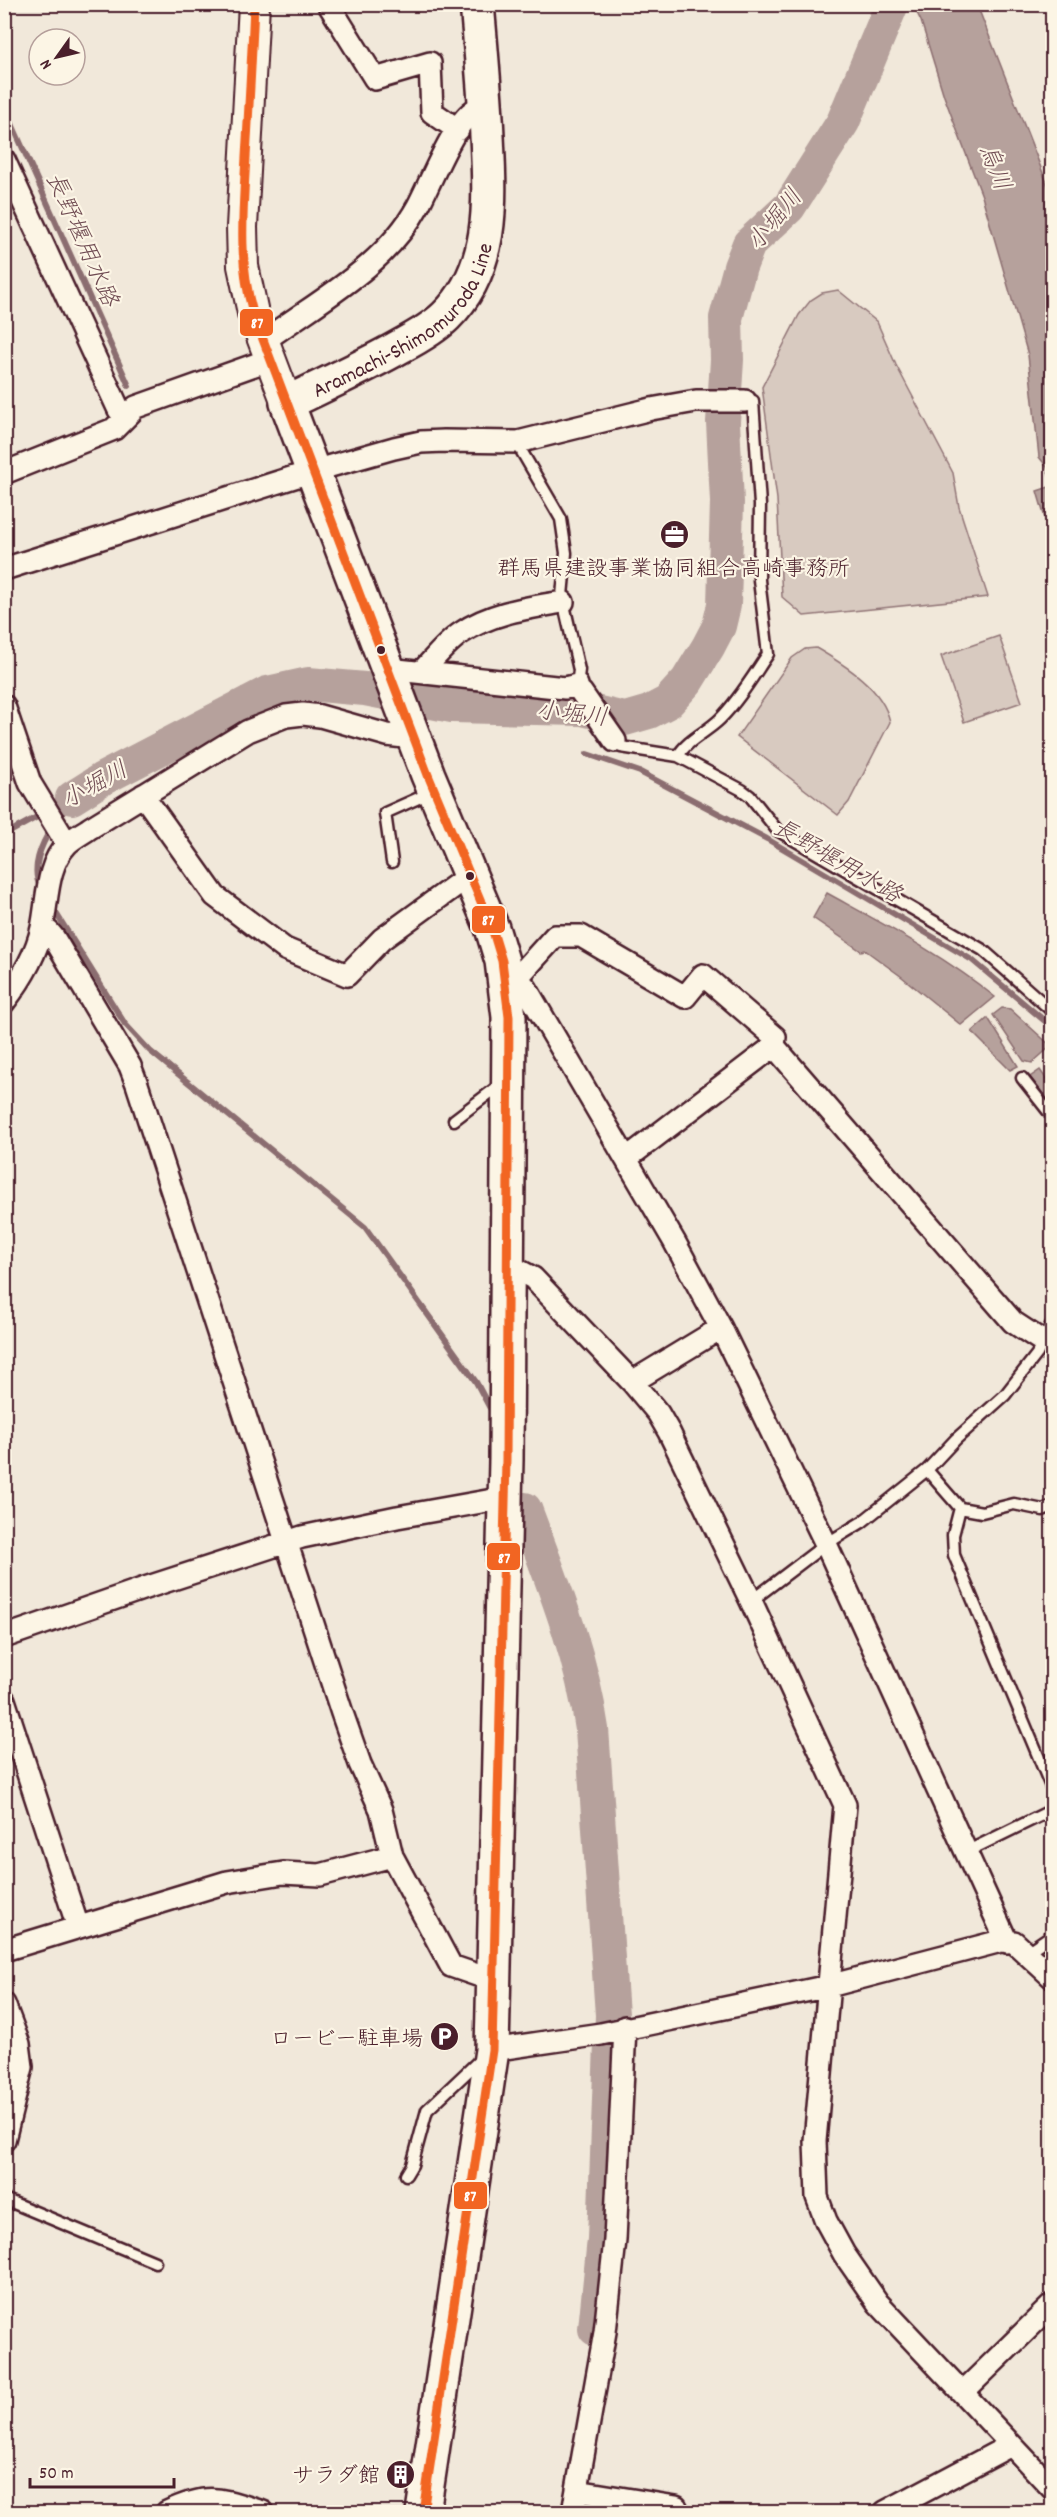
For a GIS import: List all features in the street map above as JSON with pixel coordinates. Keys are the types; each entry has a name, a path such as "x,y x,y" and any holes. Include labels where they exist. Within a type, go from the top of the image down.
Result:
{"main road":[{"name":"Aramachi-Shimomuroda Line","path":"423,2512 492,2050 504,1498 509,969 411,732 401,673 313,471 287,403 417,337 446,316 465,293 478,266 487,232 490,196 486,106 477,4"}],"street":[{"path":"255,4 242,247 245,286 287,403"},
{"path":"329,5 375,79 430,63 432,112 458,130"},
{"path":"4,473 114,429 136,407 267,349 275,333 369,266 392,242 416,209 458,130 473,111 486,106"},
{"path":"4,160 119,410 128,415"},
{"path":"4,569 313,471 421,442 519,442 651,409 696,401 745,401"},
{"path":"401,673 483,620 513,610 563,602"},
{"path":"401,673 579,688 615,741"},
{"path":"4,706 30,783 66,840"},
{"path":"4,1002 21,981 43,920 57,858 66,840 248,731 286,716 303,714 321,716 387,735 411,732"},
{"path":"143,795 215,896 285,949 347,975 382,939 470,875"},
{"path":"43,920 130,1066 137,1084 357,1754 381,1810 392,1856 451,1966 480,1976 494,1974"},
{"path":"626,1159 774,1046 775,1037 703,975 685,997 581,936 555,936 509,969 526,988 721,1328 826,1544 1007,1942"},
{"path":"774,1046 1013,1322 1049,1337"},
{"path":"507,1264 533,1278 633,1383 658,1413 751,1601 845,1805 815,2141 817,2197 826,2222 844,2254 878,2303 1053,2488"},
{"path":"633,1383 721,1328"},
{"path":"4,1637 286,1542 397,1516 504,1498"},
{"path":"4,1700 78,1928"},
{"path":"4,1950 227,1882 283,1873 320,1875 392,1856"},
{"path":"492,2050 614,2030 829,1986 987,1943 1014,1942 1053,1977"},
{"path":"4,2004 19,2044 22,2067 4,2140"},
{"path":"573,2512 605,2332 615,2240 614,2030"},
{"path":"963,2392 1053,2305"},
{"path":"885,2512 1011,2445"},
{"path":"577,2491 676,2507"},
{"path":"167,2512 190,2502 208,2498 263,2512"}],"lane":[{"path":"678,756 683,747 731,708 768,654 759,580 760,505 753,401 745,401"},
{"path":"519,442 522,452 561,519 566,553 562,596 579,670 579,688"},
{"path":"615,741 621,747 678,756 742,790 750,796 777,830 983,950 1053,1011"},
{"path":"392,862 385,813 435,791"},
{"path":"454,1120 508,1078"},
{"path":"1022,1078 1053,1116"},
{"path":"751,1601 826,1544 862,1522 927,1470 956,1439 1005,1395 1049,1337"},
{"path":"927,1470 960,1508 982,1512 1014,1504 1043,1510 1053,1506"},
{"path":"960,1508 953,1535 954,1555 1053,1789"},
{"path":"966,1852 1053,1810"},
{"path":"1027,1952 1053,1935"},
{"path":"406,2175 412,2165 427,2110 492,2050"},
{"path":"4,2199 155,2262"}],"shaded area":[{"path":"838,290 877,322 896,365 953,473 959,507 988,597 804,616 782,597 777,499 762,387 799,315 811,300 822,293"},
{"path":"999,636 1022,702 964,722 941,656"},
{"path":"816,648 850,670 871,688 880,698 890,722 849,802 838,815 737,737 792,658 805,649"}],"water":[{"name":"烏川","path":"913,5 977,5 1052,196 1052,486 1047,467 1039,457 1028,355 982,196 944,96 921,21"},
{"path":"1052,486 1052,542 1037,491"},
{"path":"827,893 934,954 995,997 961,1025 865,950 861,951 813,918"},
{"path":"1002,1008 1010,1009 1051,1046 1032,1063 1024,1061 993,1015"},
{"path":"988,1018 1018,1066 1010,1070 972,1032"},
{"path":"1040,1070 1052,1087 1052,1107 1030,1077"}],"waterway":[{"name":"小堀川","path":"72,798 102,779 267,693 308,684 365,689 452,706 582,709 625,719 649,712 668,702 687,681 708,647 719,626 724,605 727,502 723,422 727,360 726,318 740,267 749,244 789,207 843,122 892,4"},
{"name":"長野堰用水路","path":"4,106 129,386"},
{"name":"長野堰用水路","path":"587,754 640,772 767,839 972,960 1052,1027"},
{"path":"58,820 72,798"},
{"name":"小堀川","path":"4,835 70,799"},
{"path":"41,888 37,873 38,857 52,828"},
{"path":"51,905 125,1024 150,1051 365,1227 476,1382 492,1412"},
{"path":"525,1509 573,1645 581,1672 592,1729 612,2015 604,2239 595,2329"}],"transit line":[{"name":"87","path":"254,4 243,236 245,274 253,313 428,775 492,928 502,961 509,1017 506,1460 492,2050 423,2512"}],"place":[{"name":"群馬県建設事業協同組合高崎事務所","path":"674,535"},
{"name":"ロービー駐車場","path":"444,2037"},
{"name":"サラダ館","path":"401,2474"}]}
